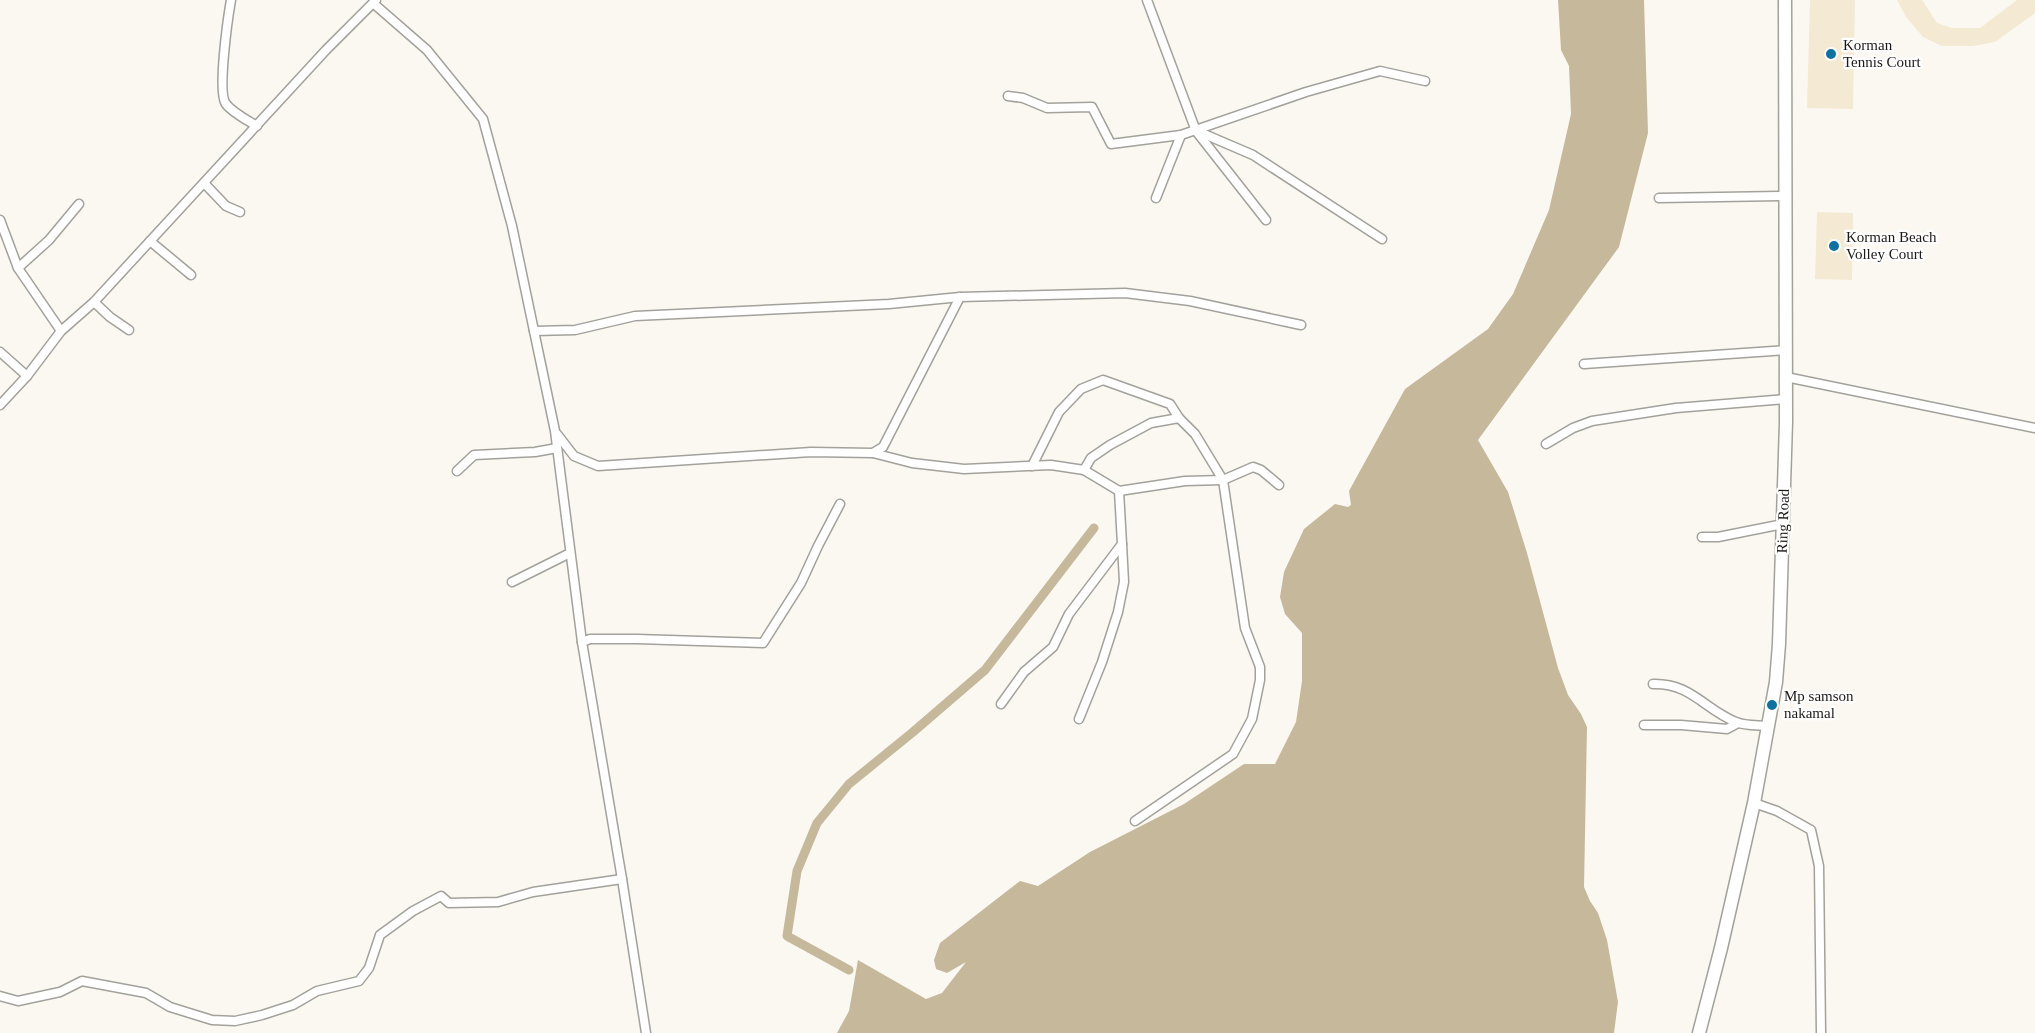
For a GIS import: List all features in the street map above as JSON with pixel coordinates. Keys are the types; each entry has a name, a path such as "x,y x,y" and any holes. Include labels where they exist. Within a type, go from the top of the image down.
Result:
{"main road":[{"name":"Ring Road","path":"1699,1033 1754,803 1776,682 1786,399 1785,0"}],"street":[{"path":"231,0 223,70 223,99 227,106 256,126"},
{"path":"1147,0 1196,131 1266,220"},
{"path":"0,405 27,376 61,332 93,302 326,50 374,2 427,50 483,119 512,226 555,431 582,642 646,1033"},
{"path":"1008,96 1023,98 1047,108 1092,107 1110,144 1196,131 1306,92 1380,71 1425,81"},
{"path":"1196,131 1253,155 1382,239"},
{"path":"1156,198 1181,135"},
{"path":"204,183 226,206 240,212"},
{"path":"1659,198 1786,196"},
{"path":"18,268 49,240 79,204"},
{"path":"0,220 18,268 61,332"},
{"path":"150,241 191,275"},
{"path":"534,331 575,330 635,316 889,304 960,297 1125,293 1190,301 1301,325"},
{"path":"873,453 883,447 960,297"},
{"path":"93,302 129,330"},
{"path":"1584,364 1786,350"},
{"path":"0,352 27,376"},
{"path":"1786,377 2035,428"},
{"path":"1032,466 1059,412 1081,389 1103,380 1170,404 1179,418 1195,434 1223,480 1245,628 1260,667 1260,680 1252,719 1233,754 1135,821"},
{"path":"1546,444 1573,428 1592,421 1676,408 1786,399"},
{"path":"1084,470 1090,458 1110,445 1151,423 1179,418"},
{"path":"555,431 574,456 598,466 811,452 873,453 912,463 964,469 1051,465 1084,470 1119,491 1185,481 1223,480 1253,467 1261,470 1279,485"},
{"path":"457,471 474,455 535,452 557,448"},
{"path":"1080,719 1102,662 1118,612 1124,582 1119,491"},
{"path":"582,642 590,639 625,639 763,643 801,583 840,504"},
{"path":"1702,537 1718,537 1783,524"},
{"path":"1001,704 1024,672 1053,647 1070,614 1122,544"},
{"path":"513,582 570,553"},
{"path":"1653,684 1664,684 1692,692 1701,701 1738,723 1768,726"},
{"path":"1644,725 1663,724 1727,729 1738,723"},
{"path":"1754,803 1777,811 1811,830 1819,866 1821,1033"},
{"path":"0,996 18,1001 60,992 82,981 146,993 170,1007 212,1020 235,1022 293,1005 317,991 359,981 369,968 380,935 413,911 441,896 449,903 498,902 533,892 622,879"}],"shaded area":[{"path":"1558,0 1644,0 1648,133 1619,247 1478,440 1508,492 1558,668 1568,695 1587,727 1584,887 1598,913 1607,940 1618,1002 1614,1033 837,1033 849,1011 858,960 926,999 942,993 966,962 947,973 936,969 934,960 940,943 1020,881 1038,886 1090,852 1184,804 1244,764 1275,764 1296,722 1302,681 1302,633 1285,614 1280,597 1284,572 1304,529 1335,504 1348,507 1351,505 1349,491 1405,389 1488,329 1513,294 1549,210 1571,114 1569,66 1561,50"},
{"name":"Korman Tennis Court","path":"1810,0 1855,0 1853,109 1807,108"},
{"path":"1897,0 1922,0 1937,23 1952,28 1980,28 2017,0 2035,0 2035,13 1995,42 1973,46 1942,46 1923,37 1906,17"},
{"name":"Korman Beach Volley Court","path":"1817,212 1853,213 1852,280 1815,279"}],"waterway":[{"path":"849,970 787,936 797,871 817,823 849,784 985,670 1094,528"}],"place":[{"name":"Korman Tennis Court","path":"1831,54"},
{"name":"Korman Beach Volley Court","path":"1834,246"},
{"name":"Mp samson nakamal","path":"1772,705"}]}
